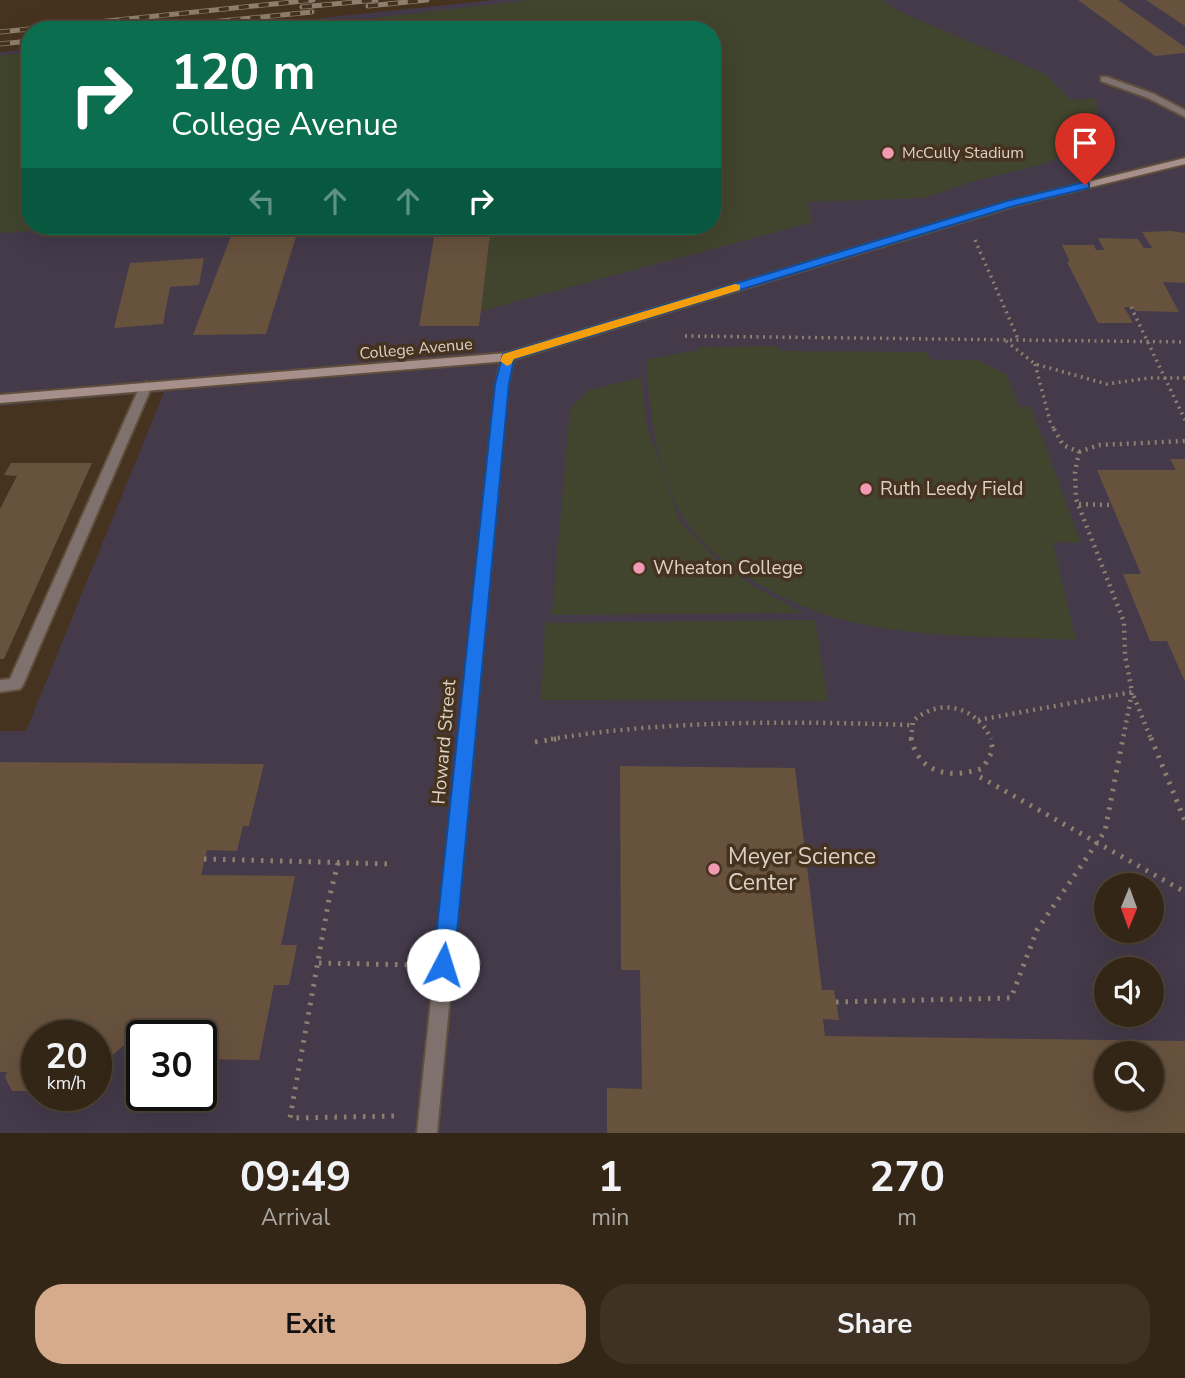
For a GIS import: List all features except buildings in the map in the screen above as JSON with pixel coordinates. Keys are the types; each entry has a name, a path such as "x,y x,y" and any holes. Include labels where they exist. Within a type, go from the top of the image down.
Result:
{"street":[{"path":"1104,79 1151,96 1185,114"},
{"name":"College Avenue","path":"0,398 376,370 508,357 1011,204 1185,161"},
{"name":"Howard Street","path":"427,1133 479,601 502,384 508,357"},
{"path":"0,685 15,685 146,386"}],"path":[{"path":"975,240 1019,341"},
{"path":"1131,307 1185,420"},
{"path":"685,336 1185,342"},
{"path":"1006,341 1035,364 1107,384 1185,378"},
{"path":"1035,364 1050,421 1063,444 1079,452 1099,444 1185,441"},
{"path":"1079,452 1075,472 1079,504 1124,622 1125,656 1132,692 1185,821"},
{"path":"1079,504 1111,505"},
{"path":"978,720 1132,692"},
{"path":"836,1002 1011,998 1037,930 1105,831 1132,692"},
{"path":"942,706 967,712 978,720 992,740 993,750 983,768 961,775 947,773 923,761 910,740 910,725 920,712 942,706"},
{"path":"536,742 597,731 711,724 910,725"},
{"path":"969,772 1185,892"},
{"path":"204,859 391,864"},
{"path":"338,863 290,1118 364,1117"},
{"path":"319,963 376,965"}],"shaded area":[{"name":"Wheaton College","path":"494,0 1185,0 1185,1133 0,1133 0,731 26,731 164,392 0,406 0,52 21,50 21,235 721,235 721,21 292,21"}],"green space":[{"name":"McCully Stadium","path":"530,0 883,0 900,12 1043,73 1071,100 1096,98 1097,113 1080,140 1044,164 971,182 924,198 807,202 813,222 481,311 488,235 721,235 721,21 351,21"},
{"path":"21,54 21,232 0,233 0,55"},
{"name":"Ruth Leedy Field","path":"775,346 784,351 927,352 930,360 978,360 1007,375 1019,407 1031,407 1081,543 1053,542 1076,640 932,634 876,627 837,618 805,607 764,587 704,544 684,519 665,476 653,427 647,359 697,351 698,347"},
{"path":"641,377 647,428 680,522 716,559 755,587 804,613 552,615 570,408 589,390"},
{"path":"815,620 828,701 541,700 545,623"}],"railway":[{"path":"108,21 313,0"},
{"path":"302,7 376,0"},
{"path":"368,6 427,0"},
{"path":"222,21 312,12"},
{"path":"0,32 21,30"},
{"path":"0,44 21,42"}],"slow traffic":[{"path":"507,361 508,357 735,287"}],"place":[{"name":"McCully Stadium","path":"888,153"},
{"name":"Ruth Leedy Field","path":"866,489"},
{"name":"Wheaton College","path":"639,568"},
{"name":"Meyer Science Center","path":"714,869"}],"route":[{"path":"443,965 485,539 502,384 508,357 1011,204 1085,185"}]}
